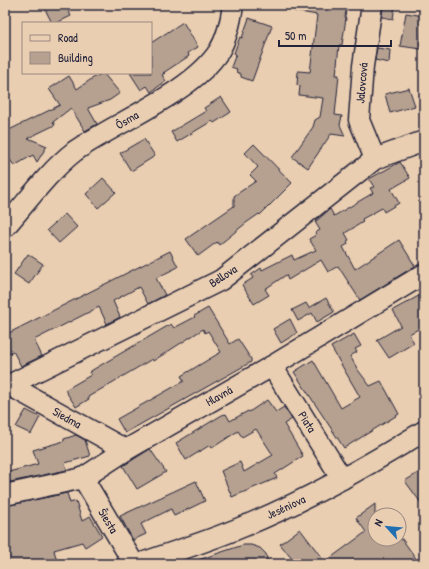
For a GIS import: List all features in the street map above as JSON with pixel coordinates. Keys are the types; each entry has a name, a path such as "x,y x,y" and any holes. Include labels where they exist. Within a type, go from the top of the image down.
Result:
{"street":[{"name":"Ôsma","path":"5,227 55,168 75,152 188,82 206,67 219,50 229,27 233,5"},
{"name":"Jalovcová","path":"372,5 363,66 360,120 375,159"},
{"name":"Bellova","path":"7,386 221,280 375,159 424,141"},
{"name":"Hlavná","path":"5,495 83,478 126,450 272,366 424,274"},
{"name":"Piata","path":"272,366 342,479"},
{"name":"Siedma","path":"7,386 126,450"},
{"name":"Jeséniova","path":"139,564 242,527 342,479 424,431"},
{"name":"Šiesta","path":"83,478 134,564"}],"building":[{"path":"43,5 65,5 71,16 58,22 52,22"},
{"path":"295,5 347,5 342,45 339,45 336,75 339,75 335,115 342,116 340,125 345,136 331,134 308,168 292,157 313,127 315,120 320,117 323,98 299,95 300,86 297,85 298,71 310,72 317,15 294,11"},
{"path":"383,5 395,5 393,19 382,17"},
{"path":"406,13 424,16 421,49 400,46"},
{"path":"249,18 272,26 252,81 241,77 241,74 236,72 237,69 231,67 236,54 234,53 240,37 242,38"},
{"path":"183,22 198,47 188,53 189,56 163,73 165,73 162,75 166,81 151,92 147,86 141,90 131,74 152,74 152,42"},
{"path":"377,48 390,50 389,63 375,60"},
{"path":"104,74 120,93 110,100 88,108 97,124 85,131 71,108 53,122 55,125 28,138 47,146 37,162 33,155 14,166 5,151 5,132 60,105 49,89 69,76 77,89 93,78"},
{"path":"409,88 415,106 390,113 385,94"},
{"path":"221,97 231,112 214,123 212,121 177,142 171,132 206,111 204,108"},
{"path":"144,139 155,156 131,171 120,153"},
{"path":"254,144 292,183 260,215 259,214 246,223 219,245 217,242 198,256 186,239 234,206 234,196 256,181 250,175 258,167 245,153"},
{"path":"400,162 410,178 391,189 399,203 384,212 382,208 362,219 363,222 345,233 349,240 347,241 348,244 343,247 355,269 399,240 415,266 360,300 338,266 328,272 321,260 288,280 286,275 265,289 269,295 254,304 242,285 253,278 251,275 261,268 262,270 292,255 294,260 316,250 309,239 316,235 315,233 320,230 315,222 330,209 334,216 373,193 370,188 374,187 369,179"},
{"path":"103,178 116,192 98,208 86,194"},
{"path":"65,214 77,227 59,243 47,230"},
{"path":"170,251 178,267 156,278 165,295 148,304 139,287 113,301 120,317 107,324 99,307 34,340 42,356 21,366 13,351 5,355 5,335"},
{"path":"28,254 43,264 29,284 14,274"},
{"path":"424,293 424,326 409,334 414,343 389,358 377,340 401,326 393,310"},
{"path":"326,298 334,312 317,322 312,313 298,321 292,310 306,303 309,308"},
{"path":"208,308 230,344 238,339 251,359 251,362 125,433 117,419 184,381 181,376 221,352 208,331 205,333 203,329 153,361 152,359 88,397 89,399 76,407 65,390 91,375 89,372 171,324 174,328"},
{"path":"290,319 297,333 281,343 273,329"},
{"path":"354,334 361,346 355,349 357,352 350,356 370,386 381,381 399,414 344,448 294,372 313,360 341,408 360,397 331,347"},
{"path":"267,400 276,412 284,407 292,419 284,424 303,456 275,474 277,478 232,497 221,471 240,462 244,472 273,455 256,429 242,437 238,431 212,448 210,445 186,460 176,443 222,415 226,414 230,421 248,411 249,412"},
{"path":"26,410 40,417 31,434 16,427"},
{"path":"76,435 85,440 90,456 65,463 67,470 5,483 5,473 38,464 33,450 64,441 64,439"},
{"path":"150,449 166,472 137,489 123,466"},
{"path":"424,469 424,507 405,481"},
{"path":"196,481 205,501 174,516 171,509 141,524 146,534 133,540 120,516"},
{"path":"67,493 70,503 76,501 82,521 90,516 102,536 85,547 82,542 54,550 57,562 51,564 5,564 5,506"},
{"path":"367,510 367,547 407,546 420,564 296,564 280,544 300,529 325,562 366,532 356,518"},
{"path":"243,545 251,545 260,548 266,554 268,564 192,564 192,562"}]}
